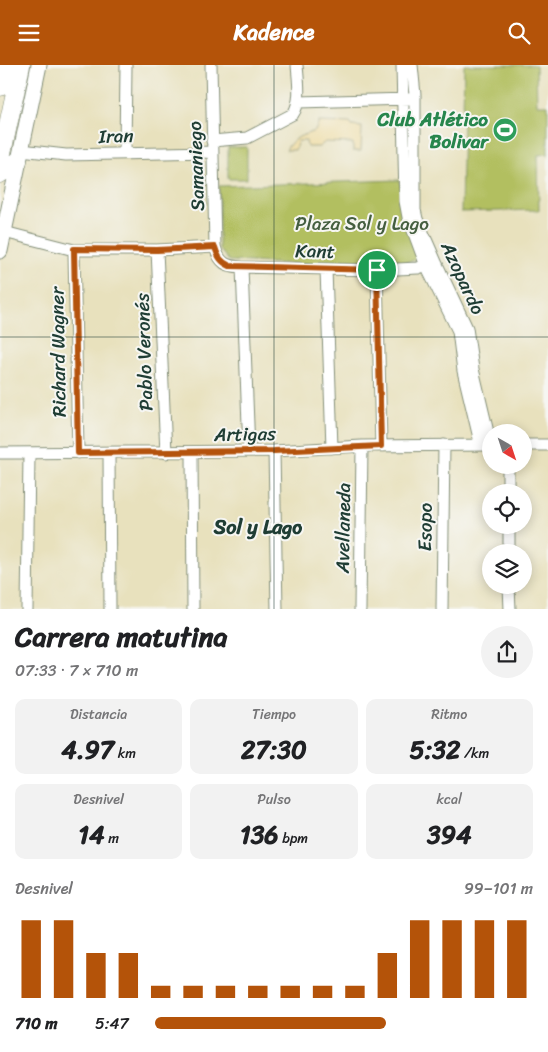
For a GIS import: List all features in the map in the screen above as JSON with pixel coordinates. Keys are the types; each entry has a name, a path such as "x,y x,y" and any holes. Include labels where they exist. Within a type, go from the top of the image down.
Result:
{"main road":[{"path":"0,87 5,65"},
{"path":"0,162 20,65"},
{"path":"0,251 1,231 20,155 39,65"},
{"path":"0,174 20,155"}],"street":[{"path":"125,153 126,65"},
{"name":"Samaniego","path":"210,65 215,247 223,263"},
{"path":"297,65 298,102 409,99"},
{"name":"Azopardo","path":"402,65 409,99"},
{"name":"Azopardo","path":"412,65 409,99 415,210 431,264 458,331 462,371 479,438 478,445"},
{"name":"Iran","path":"20,155 125,153 212,146 247,137 288,118 297,109 298,102"},
{"path":"1,231 74,249 157,250 215,247"},
{"name":"Richard Wagner","path":"74,249 78,453"},
{"name":"Pablo Veronés","path":"157,250 166,453"},
{"name":"Kant","path":"223,263 242,267 377,270 431,264"},
{"name":"Azopardo","path":"431,264 467,328 473,369 486,424"},
{"path":"242,267 249,451"},
{"path":"326,269 332,448"},
{"path":"377,270 381,446"},
{"name":"Esopo","path":"442,609 444,445"},
{"name":"Artigas","path":"0,453 166,453 274,451 381,446 482,445"},
{"path":"532,445 548,445"},
{"name":"Avellaneda","path":"360,609 362,447"},
{"path":"274,451 277,609"},
{"path":"192,452 193,609"},
{"path":"109,453 110,609"},
{"path":"27,609 29,454"},
{"path":"509,594 510,609"}],"green space":[{"name":"Club Atlético Bolivar","path":"464,65 536,65 537,105 548,105 548,154 538,155 539,210 461,212"},
{"path":"228,147 247,147 247,179 228,179"},
{"name":"Plaza Sol y Lago","path":"399,180 419,258 386,265 270,263 229,261 219,249 219,186"}],"sand":[{"path":"319,122 350,123 352,126 362,127 361,151 353,151 353,143 325,142 319,147 307,147 306,141 298,141 295,150 286,150 295,140 315,131"}],"place":[{"name":"Club Atlético Bolivar","path":"505,130"}],"district":[{"name":"Sol y Lago","path":"258,527"}],"route":[{"path":"215,247 223,263 230,266 377,270 381,446 274,451 78,453 74,249 157,250 215,247"}]}
